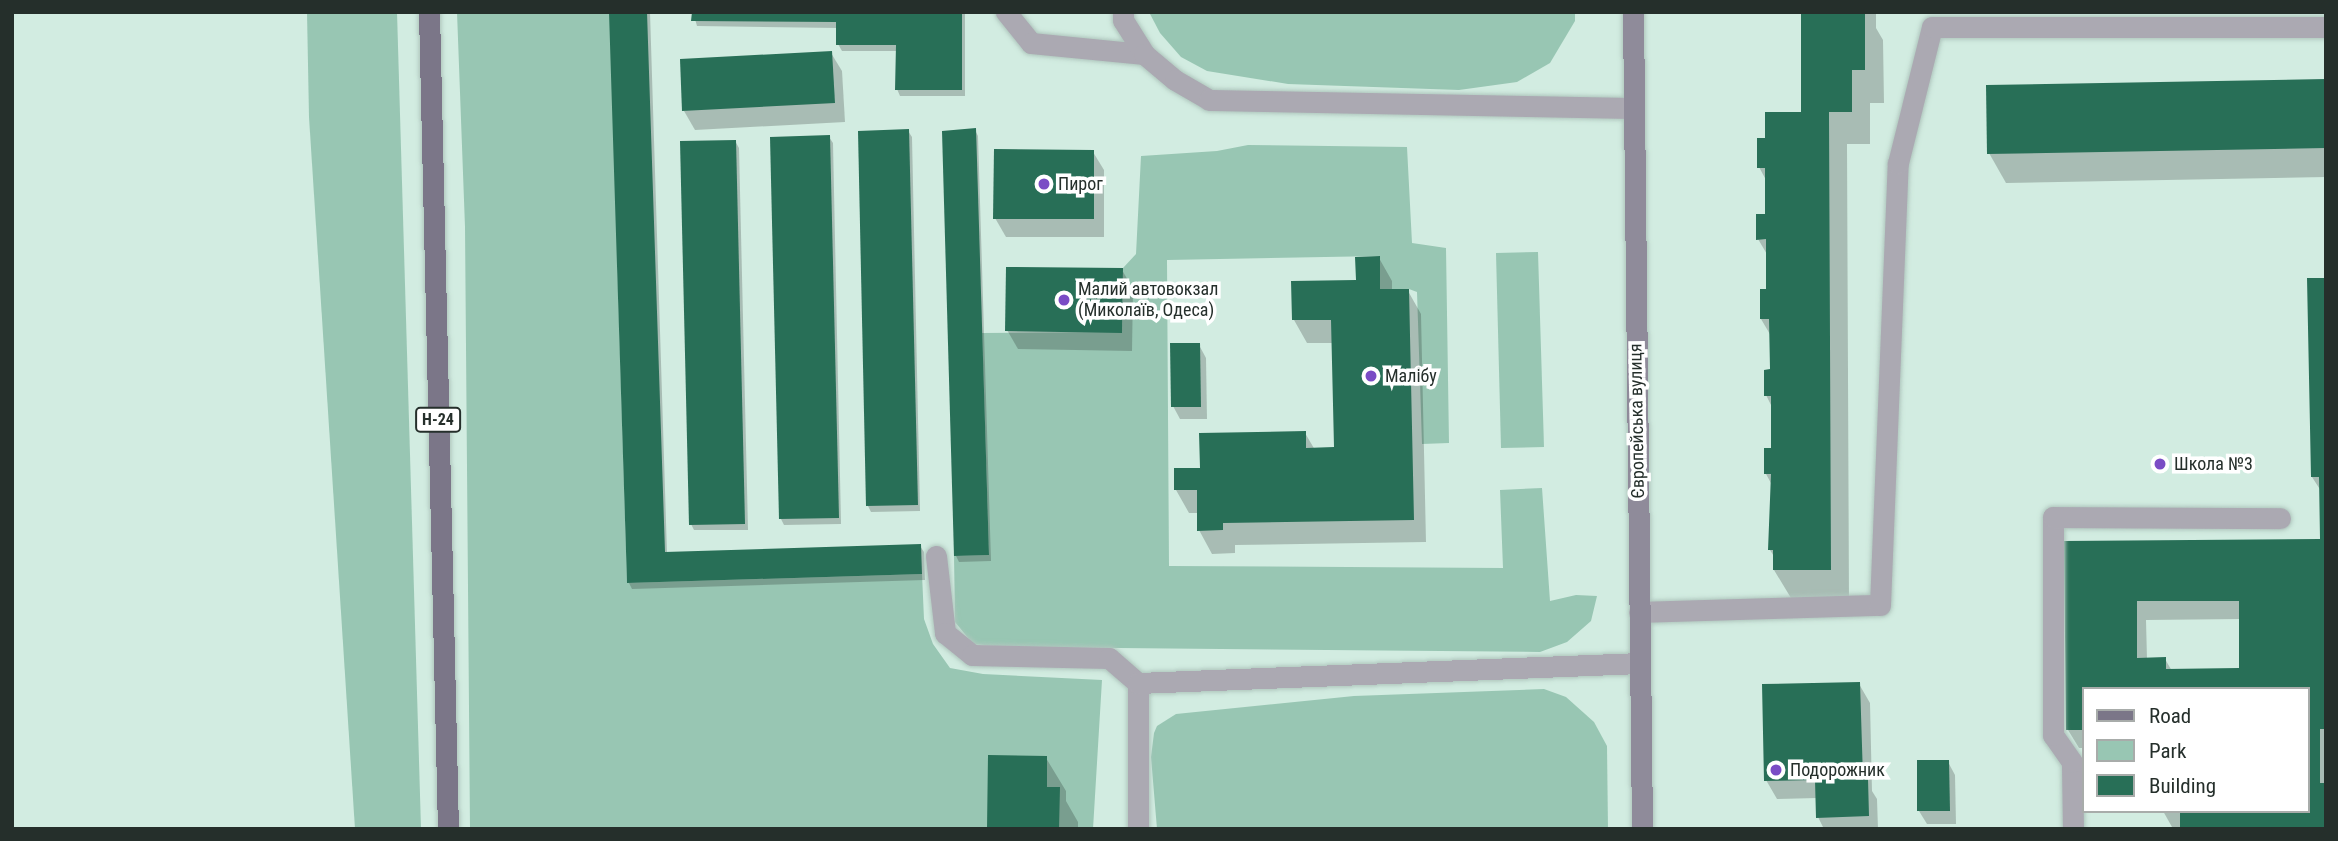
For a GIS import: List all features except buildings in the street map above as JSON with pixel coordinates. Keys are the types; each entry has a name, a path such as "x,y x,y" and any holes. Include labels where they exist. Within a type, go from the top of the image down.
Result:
{"main road":[{"name":"Н-24","path":"429,12 447,829"}],"street":[{"name":"Європейська вулиця","path":"1633,12 1642,829"}],"lane":[{"path":"1006,12 1031,43 1144,54"},
{"path":"1123,12 1123,20 1144,54 1175,80 1209,100 1634,108"},
{"path":"1639,612 1880,605 1898,163 1933,27 2326,27"},
{"path":"2073,829 2072,762 2053,736 2053,517 2280,517"},
{"path":"936,556 945,633 972,655 1108,658 1138,683 1640,663"},
{"path":"1138,683 1138,829"}],"green space":[{"path":"307,12 397,12 421,829 355,829 309,117"},
{"path":"457,12 632,12 617,256 627,583 922,574 924,619 933,644 950,668 983,674 1102,680 1093,829 470,829 465,227"},
{"path":"1149,12 1575,12 1575,21 1550,63 1517,82 1459,90 1288,84 1207,71 1181,57 1160,33"},
{"path":"1248,145 1407,147 1412,243 1446,248 1449,443 1422,444 1417,292 1409,289 1380,289 1380,256 1167,260 1169,566 1503,568 1500,490 1542,488 1550,601 1576,595 1597,596 1591,621 1567,642 1540,652 1006,647 973,644 955,622 954,556 989,555 982,333 1122,332 1123,268 1136,254 1141,156 1217,151"},
{"path":"1538,252 1544,447 1501,448 1496,253"},
{"path":"1544,689 1566,697 1594,722 1607,746 1608,829 1157,829 1151,757 1154,733 1157,726 1176,714 1354,696"}],"place":[{"name":"Пирог","path":"1044,184"},
{"name":"Малий автовокзал (Миколаїв, Одеса)","path":"1064,300"},
{"name":"Малібу","path":"1371,376"},
{"name":"Школа №3","path":"2160,464"},
{"name":"Подорожник","path":"1776,770"}]}
